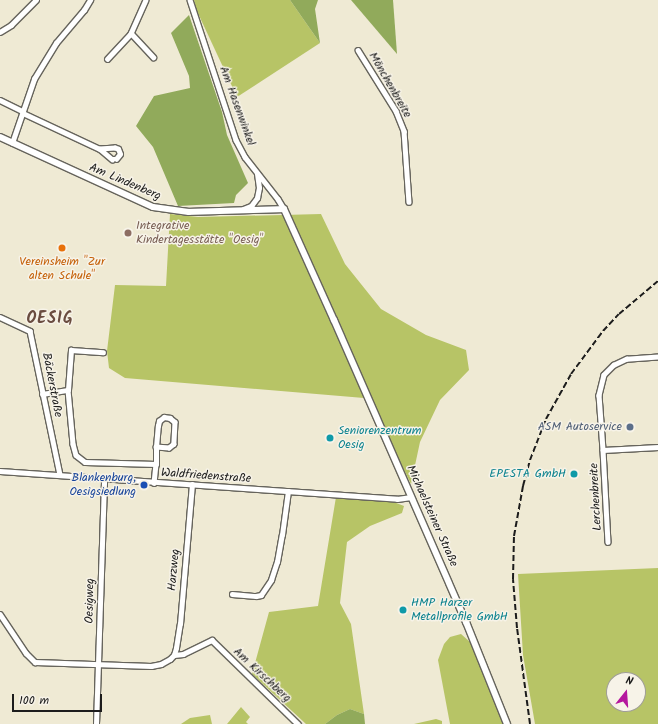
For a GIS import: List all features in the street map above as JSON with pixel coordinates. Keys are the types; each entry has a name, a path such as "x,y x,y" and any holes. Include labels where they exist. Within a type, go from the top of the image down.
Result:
{"street":[{"path":"0,32 11,25 36,0"},
{"path":"12,143 34,79 48,55 84,10 90,0"},
{"path":"106,59 131,33 146,0"},
{"name":"Am Hasenwinkel","path":"190,0 236,140 256,172 278,199 284,209"},
{"path":"131,33 153,57"},
{"name":"Mönchenbreite","path":"358,50 396,111 404,131 409,202"},
{"name":"Am Lindenberg","path":"0,100 100,149"},
{"name":"Am Lindenberg","path":"0,137 153,207 189,212 242,209 284,209"},
{"path":"242,209 254,203 259,193 256,172"},
{"name":"Michaelsteiner Straße","path":"284,209 338,327 466,622 507,724"},
{"name":"Bäckerstraße","path":"0,317 30,331 60,475"},
{"path":"103,352 71,350 68,390 73,444 76,455 80,460 85,462 156,464"},
{"name":"Lerchenbreite","path":"608,542 599,395 604,375 614,365 626,359 658,357"},
{"path":"42,394 68,390"},
{"path":"154,482 156,447 159,421 164,417 170,418 175,422 174,444 169,448 156,447"},
{"name":"Lerchenbreite","path":"603,450 658,447"},
{"name":"Waldfriedenstraße","path":"0,471 396,499 411,496"},
{"name":"Oesigweg","path":"96,724 104,479"},
{"name":"Harzweg","path":"174,655 180,624 192,485"},
{"path":"232,594 261,595 271,580 277,562 288,491"},
{"path":"0,614 28,656 35,662 156,666 174,655"},
{"name":"Am Kirschberg","path":"174,655 183,654 212,640 298,724"}],"green space":[{"path":"194,0 290,0 320,43 237,97 196,9"},
{"path":"290,0 318,0 315,9 320,43"},
{"path":"351,0 393,0 397,54"},
{"path":"189,15 222,112 227,135 248,183 236,195 234,203 178,206 153,147 136,126 154,96 190,88 189,76 171,33"},
{"path":"170,214 198,217 321,214 345,264 381,309 426,335 466,350 469,370 440,400 420,442 411,484 371,403 364,398 125,378 109,368 107,351 115,285 166,286"},
{"path":"336,497 391,501 404,506 402,513 370,526 347,542 340,603 351,624 364,714 350,709 337,715 325,724 306,724 252,674 269,612 318,606"},
{"path":"658,568 658,724 535,724 523,655 518,574"},
{"path":"461,634 470,642 483,670 503,724 450,724 438,660 444,644 450,637"},
{"path":"241,707 250,717 246,722 248,724 227,724"},
{"path":"350,709 364,714 365,724 325,724 337,715"},
{"path":"210,715 212,724 181,724 190,718"},
{"path":"436,719 442,721 442,724 414,724"}],"railway":[{"path":"530,724 517,628 513,579 514,536 523,486 530,460 546,419 571,374 603,331 619,314 658,281"}],"place":[{"name":"Integrative Kindertagesstätte \"Oesig\"","path":"128,233"},
{"name":"Vereinsheim \"Zur alten Schule\"","path":"62,248"},
{"name":"ASM Autoservice","path":"630,427"},
{"name":"Seniorenzentrum Oesig","path":"330,438"},
{"name":"EPESTA GmbH","path":"574,474"},
{"name":"Blankenburg, Oesigsiedlung","path":"144,485"},
{"name":"HMP Harzer Metallprofile GmbH","path":"403,610"}],"district":[{"name":"OESIG","path":"50,319"}]}
